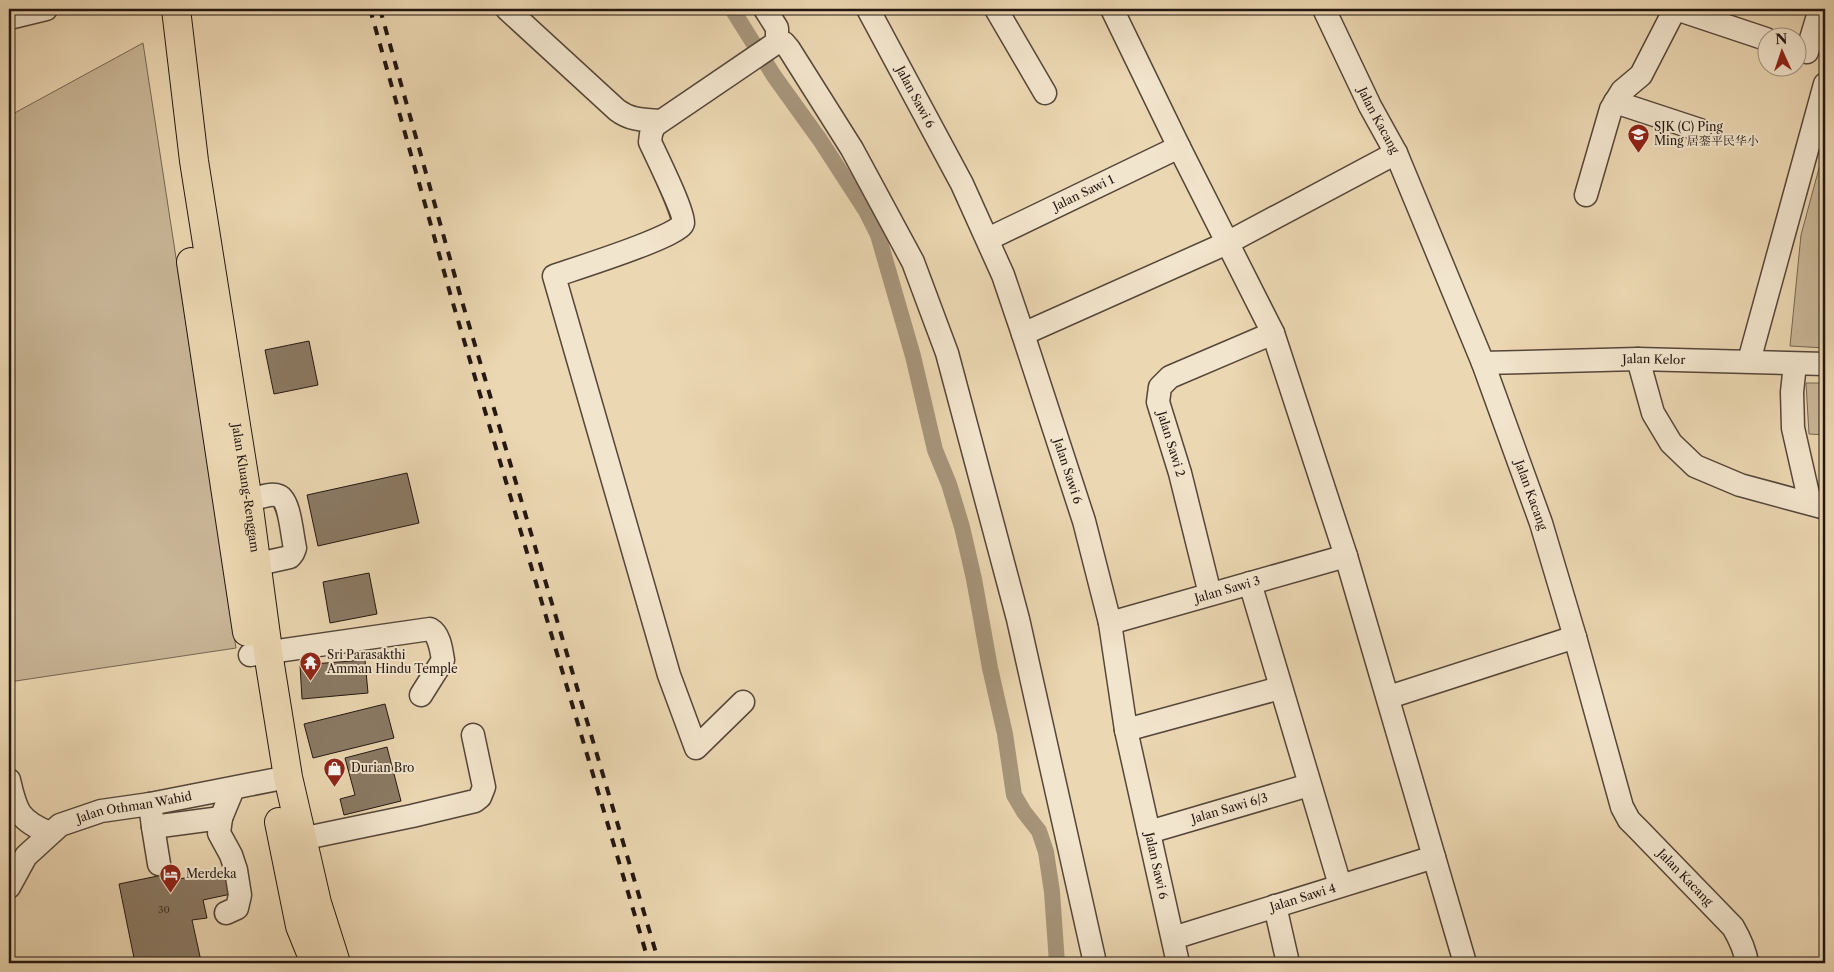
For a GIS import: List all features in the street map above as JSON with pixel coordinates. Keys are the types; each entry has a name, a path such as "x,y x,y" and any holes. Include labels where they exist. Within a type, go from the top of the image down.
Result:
{"main road":[{"name":"Jalan Kluang-Renggam","path":"157,9 165,82 190,256 247,567 300,926 315,963"},
{"name":"Jalan Kluang-Renggam","path":"176,9 194,161 248,501 247,567"},
{"name":"Jalan Kluang-Renggam","path":"279,779 301,839 317,903 336,963"}],"street":[{"path":"9,18 46,9"},
{"path":"507,9 617,110 635,119 660,121"},
{"path":"765,9 777,28 766,48"},
{"name":"Jalan Sawi 6","path":"868,9 962,184 988,239 1003,275 1084,521 1110,623 1126,730 1178,963"},
{"path":"996,9 1045,93"},
{"path":"1112,9 1273,333 1346,556 1465,963"},
{"name":"Jalan Kacang","path":"1324,9 1370,106 1396,153 1483,363 1541,523 1622,806 1634,824 1733,927 1742,942 1747,963"},
{"path":"1586,195 1611,109 1622,91 1641,75 1675,9 1756,35"},
{"path":"1810,53 1820,9"},
{"path":"743,702 696,748 669,675 554,276 617,255 664,237 681,228 683,223 680,208 650,142 654,126 766,48 784,43 852,149 913,262 947,353 1018,619 1096,963"},
{"path":"1749,361 1825,84"},
{"path":"1615,102 1700,130"},
{"name":"Jalan Sawi 1","path":"988,239 1179,147"},
{"path":"1023,334 1227,243 1396,153"},
{"name":"Jalan Sawi 2","path":"1210,594 1180,473 1158,402 1160,387 1170,377 1273,333"},
{"path":"1638,358 1653,413 1671,444 1695,466 1740,485 1818,506"},
{"name":"Jalan Kelor","path":"1483,363 1638,358 1825,364"},
{"path":"1795,364 1792,392 1794,428 1818,506"},
{"path":"247,567 290,556 294,553 295,548 286,502 279,496 273,495 248,501"},
{"name":"Jalan Sawi 3","path":"1110,623 1346,556"},
{"path":"1250,582 1340,885"},
{"path":"259,654 430,628 435,632 440,643 443,660 421,695"},
{"path":"1389,698 1575,637"},
{"path":"1126,730 1280,688"},
{"path":"301,839 475,801 480,797 484,787 473,735"},
{"name":"Jalan Othman Wahid","path":"9,887 18,858 60,826 101,811 150,804 279,779"},
{"path":"9,780 13,801 22,817 34,827 50,833"},
{"name":"Jalan Sawi 6/3","path":"1149,832 1309,784"},
{"path":"226,913 236,908 240,895 236,870 231,855 219,833 221,818 233,789"},
{"path":"150,804 158,864"},
{"path":"153,827 221,818"},
{"name":"Jalan Sawi 4","path":"1173,938 1434,857"},
{"path":"1275,906 1288,963"}],"shaded area":[{"path":"143,43 236,648 9,682 9,116"},
{"path":"1825,146 1825,348 1790,346 1801,235"},
{"path":"1806,383 1825,383 1825,435 1809,434"}],"building":[{"path":"309,341 318,385 274,394 265,350"},
{"path":"407,473 419,523 318,546 307,495"},
{"path":"369,573 377,614 330,623 323,582"},
{"path":"365,660 368,693 302,699 300,665"},
{"path":"385,704 394,738 313,758 304,724"},
{"path":"387,747 401,801 344,815 340,799 355,795 345,758"},
{"path":"226,870 231,894 203,900 207,918 192,920 201,961 190,963 135,963 119,884 177,872 179,879"}],"waterway":[{"path":"732,9 774,76 820,140 866,211 878,235 913,356 935,450 949,484 962,527 1005,734 1014,795 1039,831 1046,852 1052,892 1057,963"}],"railway":[{"path":"370,9 452,300 649,963"},
{"path":"380,9 461,298 659,963"}],"place":[{"name":"SJK (C) Ping Ming 居銮平民华小","path":"1638,153"},
{"name":"Sri Parasakthi Amman Hindu Temple","path":"311,681"},
{"name":"Durian Bro","path":"335,787"},
{"name":"Merdeka","path":"170,893"}]}
